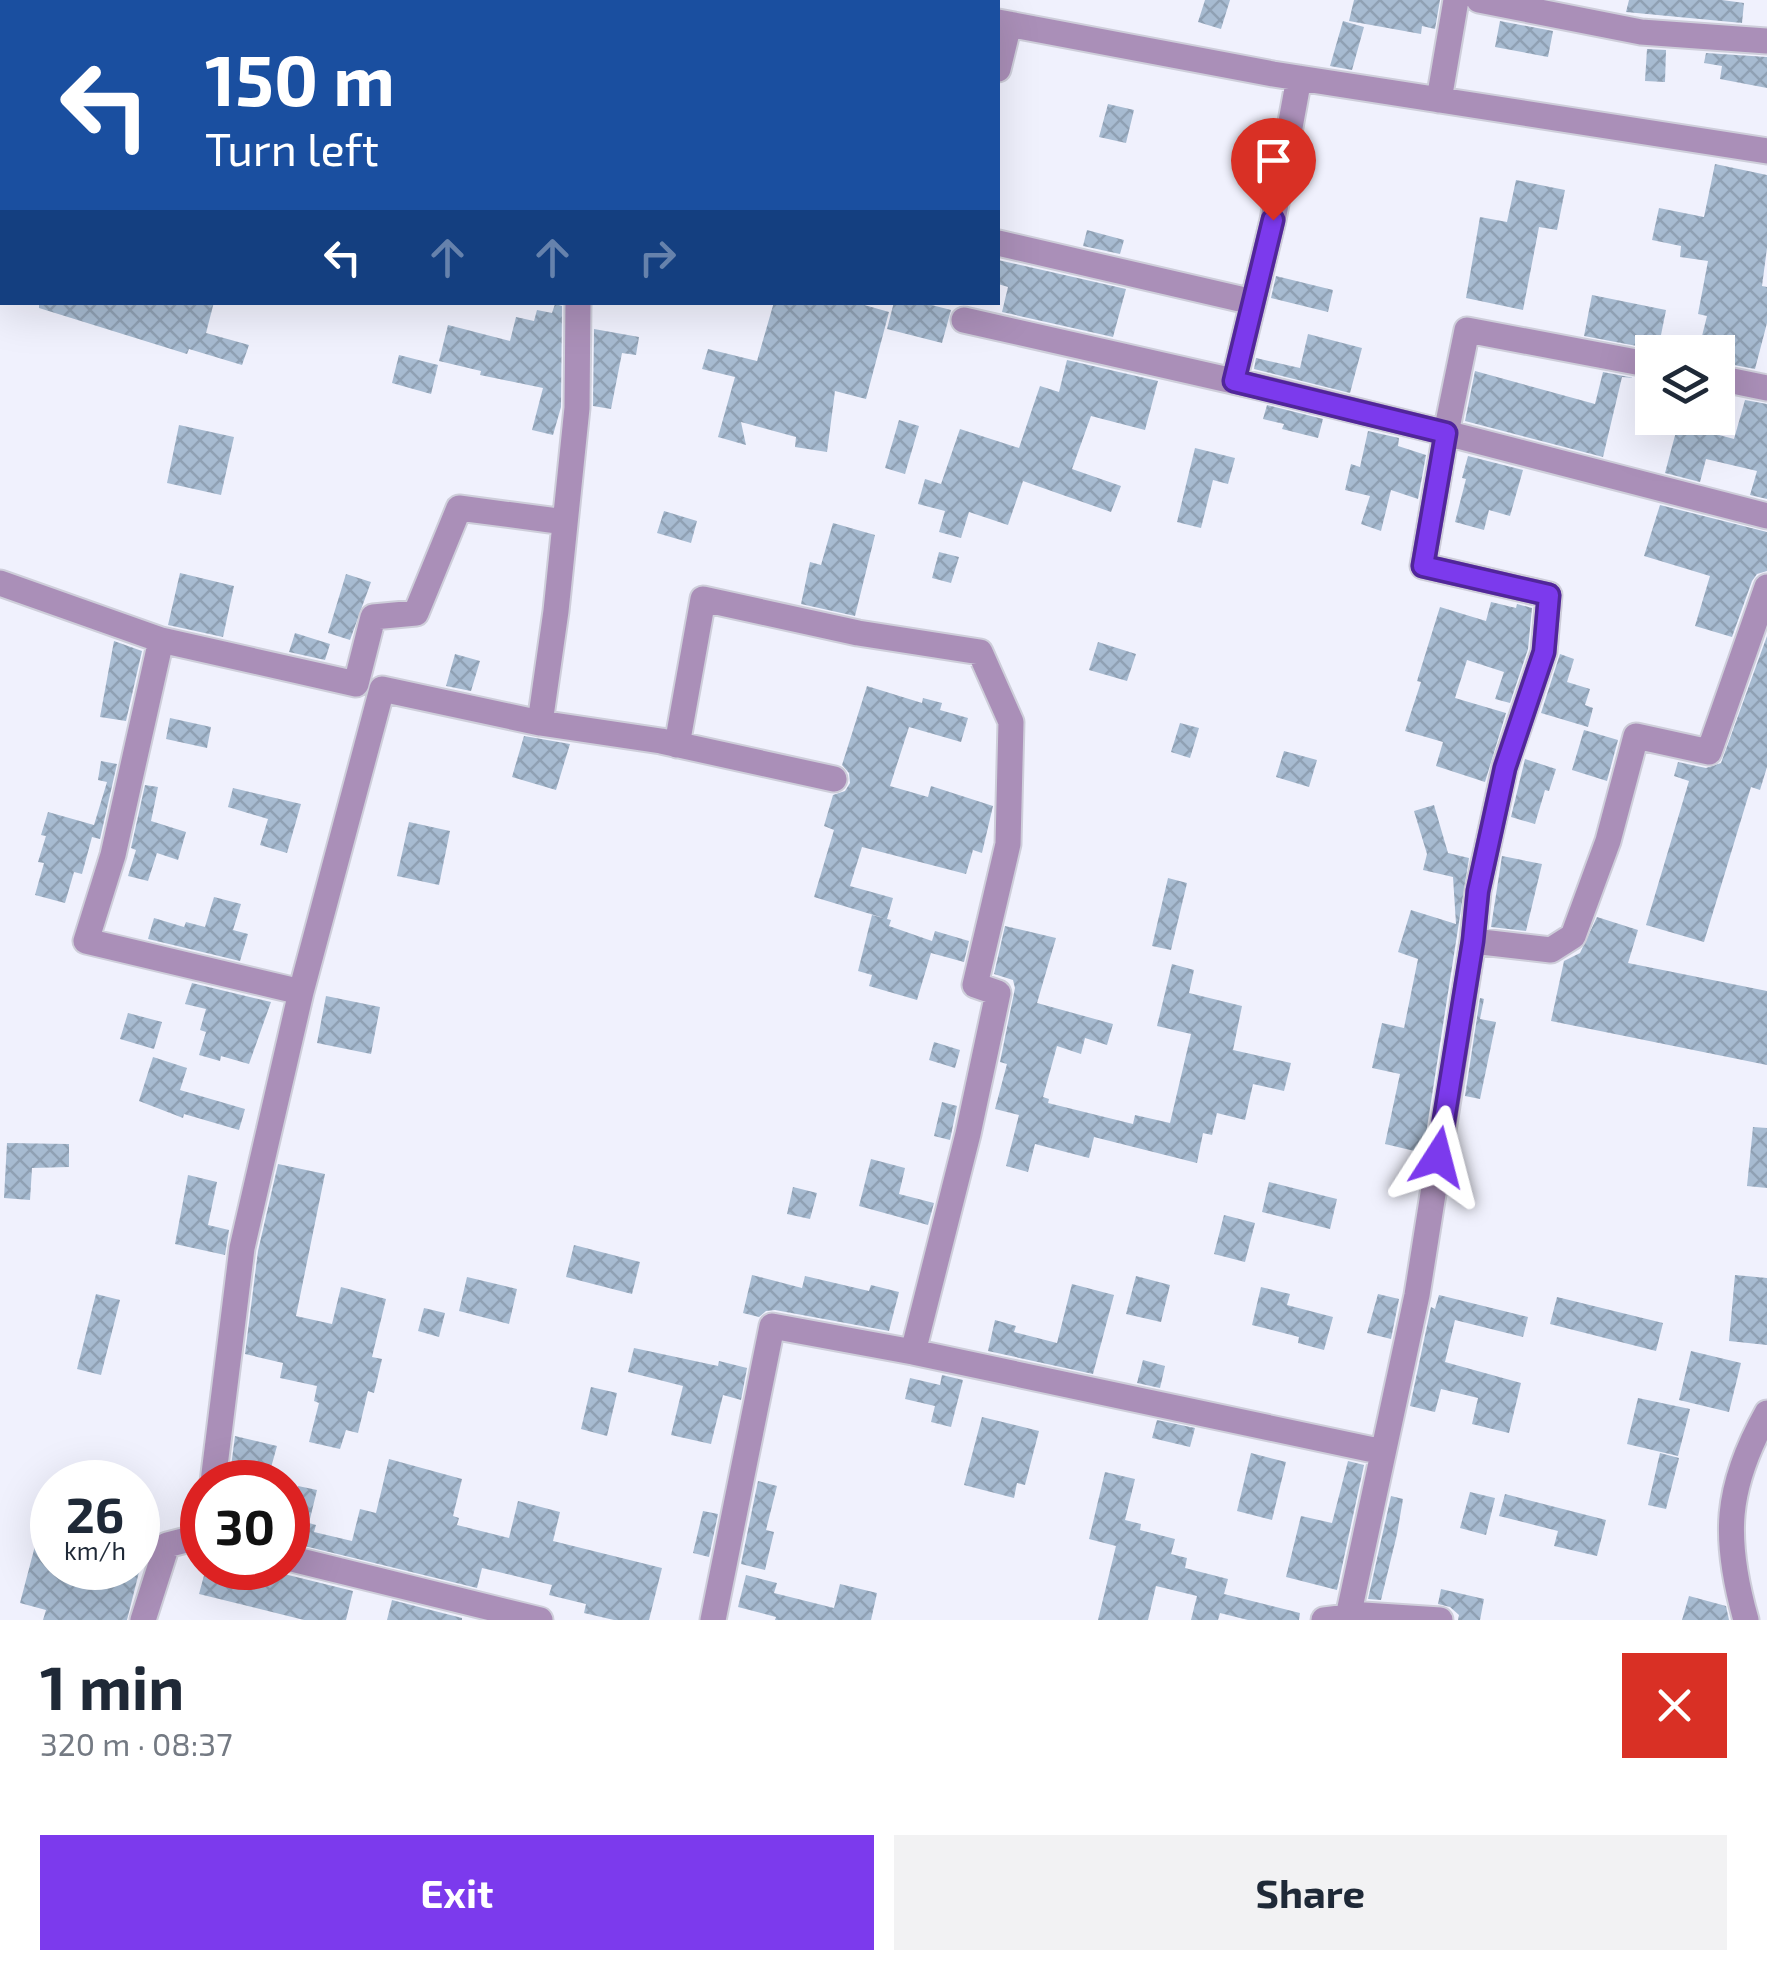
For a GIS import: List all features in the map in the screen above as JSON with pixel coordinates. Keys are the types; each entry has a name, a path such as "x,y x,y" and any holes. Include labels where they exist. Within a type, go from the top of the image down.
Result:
{"street":[{"path":"1439,100 1456,0"},
{"path":"1479,0 1641,32 1767,41"},
{"path":"1000,51 1003,23 1300,78 1767,151"},
{"path":"1234,381 1273,220 1300,78"},
{"path":"1000,242 1253,302"},
{"path":"540,723 577,408 578,305"},
{"path":"964,320 1234,381 1767,516"},
{"path":"1440,1620 1364,1615 1336,1618 1383,1452 1417,1295 1478,891 1505,768 1544,652 1549,595 1423,566 1467,330 1635,362"},
{"path":"1735,381 1767,388"},
{"path":"356,684 373,617 416,613 459,508 565,522"},
{"path":"0,583 162,640 540,723 677,744 834,779"},
{"path":"1473,941 1550,950 1573,936 1608,841 1636,736 1709,752 1767,587"},
{"path":"677,744 704,599 858,633 980,652 1011,722 1008,844 974,985 998,993 968,1134 913,1352"},
{"path":"162,640 113,855 86,941 301,992"},
{"path":"216,1460 242,1248 301,992 382,689"},
{"path":"713,1620 772,1326 913,1352 1383,1452"},
{"path":"1746,1620 1735,1580 1733,1489 1749,1445 1767,1413"},
{"path":"143,1620 166,1545 180,1542"},
{"path":"310,1564 540,1620"}],"building":[{"path":"1205,0 1230,0 1221,29 1198,22"},
{"path":"1354,0 1440,0 1435,29 1422,26 1421,34 1349,21"},
{"path":"1629,0 1744,3 1742,23 1626,12"},
{"path":"1343,21 1364,27 1352,70 1330,66"},
{"path":"1500,21 1553,31 1548,57 1495,47"},
{"path":"1647,49 1666,50 1665,82 1645,81"},
{"path":"1706,53 1767,57 1767,88 1720,79 1722,66 1704,63"},
{"path":"1108,104 1134,110 1126,143 1099,137"},
{"path":"1715,164 1767,175 1767,248 1762,286 1767,287 1767,323 1755,369 1735,365 1735,335 1702,335 1707,316 1698,314 1708,261 1680,257 1681,246 1652,240 1659,208 1704,217"},
{"path":"1516,180 1565,190 1557,230 1539,227 1523,310 1466,298 1480,217 1507,222"},
{"path":"1087,230 1124,240 1120,254 1083,246"},
{"path":"1000,260 1126,289 1113,337 1002,312 1008,287 1000,285"},
{"path":"1276,276 1333,290 1328,312 1271,298"},
{"path":"1592,295 1666,310 1661,335 1635,335 1635,346 1584,336"},
{"path":"213,305 206,333 249,345 242,365 189,349 187,354 39,308"},
{"path":"555,305 562,306 561,407 553,435 532,430 543,388 480,375 481,371 439,361 448,325 510,341 516,317 534,321 537,310 552,313"},
{"path":"773,305 864,305 889,312 866,399 835,391 827,452 795,447 796,437 741,422 746,445 718,437 735,377 702,369 708,349 757,361"},
{"path":"893,305 932,305 951,310 942,343 887,329"},
{"path":"594,329 639,337 636,355 622,353 611,409 593,406"},
{"path":"1308,334 1362,348 1350,393 1254,369 1256,358 1300,368"},
{"path":"399,355 438,365 431,394 392,383"},
{"path":"1067,360 1158,381 1145,430 1091,416 1072,469 1121,486 1111,512 1023,481 1008,525 969,512 961,538 939,532 945,511 918,504 925,479 941,484 960,429 1019,448 1040,386 1059,392"},
{"path":"1475,371 1595,404 1603,372 1634,378 1622,377 1603,457 1465,421"},
{"path":"1745,400 1767,404 1767,499 1750,495 1757,471 1706,459 1700,482 1665,473 1675,435 1734,439"},
{"path":"1267,405 1323,419 1318,438 1282,429 1284,424 1263,419"},
{"path":"899,420 919,426 905,474 885,468"},
{"path":"179,425 234,437 221,495 167,483"},
{"path":"1368,431 1399,438 1398,446 1426,455 1418,499 1391,490 1381,531 1361,524 1370,496 1345,490 1351,464 1360,467"},
{"path":"1195,448 1235,458 1228,484 1213,480 1201,528 1177,522"},
{"path":"1468,456 1523,470 1510,516 1489,510 1484,530 1455,522"},
{"path":"1660,505 1767,532 1767,571 1757,574 1752,581 1732,637 1695,626 1710,576 1644,556"},
{"path":"664,511 697,521 691,543 657,533"},
{"path":"833,523 875,535 855,616 801,604 810,562 821,565"},
{"path":"939,552 959,557 951,583 932,578"},
{"path":"180,573 234,586 223,637 168,625"},
{"path":"346,574 371,582 350,640 328,633"},
{"path":"1491,602 1532,608 1528,649 1510,703 1495,699 1504,672 1467,660 1455,698 1506,713 1485,782 1436,766 1443,742 1405,731 1440,607 1486,621"},
{"path":"295,633 330,644 325,660 289,652"},
{"path":"1767,636 1767,767 1760,790 1751,787 1704,942 1646,925 1689,781 1674,776 1678,762 1706,768 1721,763"},
{"path":"114,641 142,651 126,721 100,717"},
{"path":"1098,642 1136,654 1127,681 1089,670"},
{"path":"455,654 480,661 471,691 446,686"},
{"path":"1560,654 1574,659 1567,682 1590,689 1585,705 1593,708 1588,727 1541,713"},
{"path":"867,686 922,703 923,698 942,703 940,710 968,718 961,742 909,727 890,786 928,797 931,786 993,806 982,853 973,850 966,874 862,847 850,886 893,898 887,919 814,897 834,830 824,826 833,795 845,791 850,783 849,773 842,765"},
{"path":"170,718 211,727 207,748 166,739"},
{"path":"1180,723 1199,728 1190,758 1171,752"},
{"path":"1584,730 1618,740 1607,781 1572,770"},
{"path":"524,736 570,744 556,790 512,777"},
{"path":"1284,751 1317,760 1309,787 1276,777"},
{"path":"1525,759 1556,769 1535,824 1511,817"},
{"path":"101,761 117,764 100,839 92,837 82,874 74,872 65,903 35,895 44,863 38,862 48,812 94,825 107,782 98,780"},
{"path":"145,785 158,787 151,821 186,832 178,860 157,853 148,881 128,876 136,850 131,848"},
{"path":"233,788 301,804 287,853 260,845 268,819 228,807"},
{"path":"1434,805 1448,853 1469,858 1423,1153 1385,1144 1400,1074 1372,1068 1382,1023 1404,1028 1418,959 1398,952 1411,910 1456,924 1453,877 1423,870 1427,854 1414,811"},
{"path":"409,822 450,831 439,885 397,876"},
{"path":"1502,856 1542,864 1526,931 1491,927"},
{"path":"1168,878 1187,883 1171,950 1152,946"},
{"path":"214,897 241,904 233,930 248,934 240,961 148,939 154,918 184,927 186,922 205,927"},
{"path":"872,915 891,920 889,926 932,941 935,931 969,941 964,962 931,953 917,1000 869,986 872,975 858,971"},
{"path":"1597,917 1638,930 1628,963 1767,991 1767,1065 1551,1021 1564,961 1580,953"},
{"path":"1005,926 1056,938 1037,1003 1113,1024 1107,1045 1085,1038 1081,1054 1057,1046 1043,1097 1049,1099 1048,1103 1133,1124 1135,1115 1170,1123 1191,1034 1157,1026 1172,964 1194,970 1189,993 1242,1006 1233,1050 1291,1063 1284,1091 1253,1084 1245,1120 1217,1113 1212,1135 1203,1133 1197,1163 1094,1137 1089,1158 1035,1144 1028,1172 1006,1166 1019,1115 995,1109 1007,1064 1000,1062 1015,988 1013,980 994,974"},
{"path":"192,983 271,1002 249,1064 199,1055 206,1032 200,1030 206,1009 185,1004"},
{"path":"326,996 380,1007 371,1054 317,1043"},
{"path":"1480,998 1484,999 1480,1019 1496,1022 1480,1099 1465,1096"},
{"path":"128,1013 162,1022 154,1049 120,1039"},
{"path":"934,1042 960,1050 955,1068 929,1060"},
{"path":"153,1057 187,1068 180,1090 245,1109 239,1130 184,1114 183,1118 139,1101"},
{"path":"942,1102 957,1106 950,1140 934,1136"},
{"path":"1753,1127 1767,1128 1767,1188 1747,1186"},
{"path":"7,1143 69,1144 69,1167 32,1168 30,1200 4,1198"},
{"path":"871,1159 905,1168 899,1194 934,1203 928,1225 859,1206"},
{"path":"278,1164 325,1174 296,1316 332,1324 341,1287 386,1299 372,1357 382,1359 374,1393 368,1391 358,1433 346,1430 340,1449 309,1442 319,1403 314,1401 317,1386 280,1378 283,1363 245,1354 258,1251"},
{"path":"188,1175 217,1182 208,1225 229,1230 225,1255 175,1244"},
{"path":"1269,1182 1337,1199 1330,1229 1262,1212"},
{"path":"793,1187 817,1193 810,1219 787,1214"},
{"path":"1224,1215 1255,1223 1245,1262 1214,1254"},
{"path":"574,1245 640,1262 632,1294 566,1277"},
{"path":"752,1275 802,1288 805,1276 869,1291 871,1285 899,1292 889,1331 775,1310 759,1317 743,1313"},
{"path":"1735,1275 1767,1278 1767,1345 1729,1341"},
{"path":"1136,1276 1170,1285 1161,1322 1126,1314"},
{"path":"467,1277 517,1289 509,1324 459,1311"},
{"path":"1072,1284 1114,1295 1093,1374 988,1351 995,1320 1016,1326 1014,1332 1057,1343"},
{"path":"1261,1287 1290,1294 1287,1305 1333,1317 1324,1350 1298,1343 1299,1337 1252,1325"},
{"path":"96,1294 120,1300 101,1375 77,1369"},
{"path":"1378,1294 1399,1299 1391,1339 1367,1333"},
{"path":"1439,1295 1528,1317 1523,1337 1455,1320 1445,1362 1521,1383 1509,1433 1472,1424 1478,1398 1441,1389 1435,1412 1410,1406 1431,1307 1435,1309"},
{"path":"1557,1297 1663,1323 1656,1351 1550,1324"},
{"path":"424,1308 445,1313 439,1337 418,1331"},
{"path":"634,1348 718,1366 719,1361 747,1368 741,1400 723,1395 711,1444 671,1435 683,1386 628,1372"},
{"path":"1691,1351 1741,1363 1729,1412 1679,1400"},
{"path":"1143,1360 1165,1366 1160,1388 1137,1383"},
{"path":"942,1375 963,1380 951,1427 931,1422 935,1406 905,1399 910,1378 940,1385"},
{"path":"591,1387 617,1393 607,1436 581,1429"},
{"path":"1638,1398 1690,1409 1678,1456 1627,1444"},
{"path":"982,1417 1039,1431 1025,1485 1017,1483 1014,1498 964,1485"},
{"path":"1157,1420 1195,1428 1190,1447 1152,1438"},
{"path":"235,1436 277,1446 273,1460 232,1460"},
{"path":"1251,1453 1286,1462 1272,1520 1237,1511"},
{"path":"1660,1453 1679,1458 1666,1509 1648,1505"},
{"path":"389,1459 462,1479 453,1516 459,1518 457,1525 509,1538 518,1501 560,1512 553,1541 662,1568 649,1620 614,1620 584,1613 586,1604 549,1595 552,1585 482,1568 477,1588 310,1547 310,1523 316,1525 314,1532 352,1541 360,1509 376,1513"},
{"path":"1348,1461 1364,1465 1337,1590 1286,1577 1301,1516 1332,1523"},
{"path":"1105,1472 1135,1479 1125,1520 1141,1524 1140,1530 1175,1539 1171,1554 1187,1558 1185,1568 1228,1579 1224,1594 1300,1613 1299,1620 1248,1620 1220,1613 1218,1620 1191,1620 1197,1596 1156,1586 1148,1620 1098,1620 1116,1546 1089,1539"},
{"path":"758,1481 777,1486 766,1530 774,1532 765,1570 741,1564"},
{"path":"310,1489 317,1490 310,1519"},
{"path":"1470,1492 1495,1498 1486,1535 1460,1528"},
{"path":"1505,1494 1606,1520 1597,1556 1554,1546 1558,1531 1499,1516"},
{"path":"1391,1496 1403,1499 1397,1534 1381,1600 1368,1599"},
{"path":"703,1511 718,1514 709,1557 693,1553"},
{"path":"30,1565 30,1590 134,1590 127,1620 43,1620 46,1610 20,1603"},
{"path":"746,1575 777,1583 774,1593 834,1608 840,1584 877,1593 871,1620 775,1620 776,1617 738,1607"},
{"path":"310,1580 353,1591 346,1620 304,1620 199,1594 200,1590 310,1590"},
{"path":"1441,1589 1484,1599 1480,1620 1458,1620 1459,1615 1450,1607 1438,1604"},
{"path":"1689,1596 1726,1606 1729,1620 1682,1620"},
{"path":"392,1600 462,1618 462,1620 387,1620"}],"route":[{"path":"1273,220 1234,381 1446,433 1423,566 1549,595 1544,652 1505,768 1478,891 1438,1157"}]}
